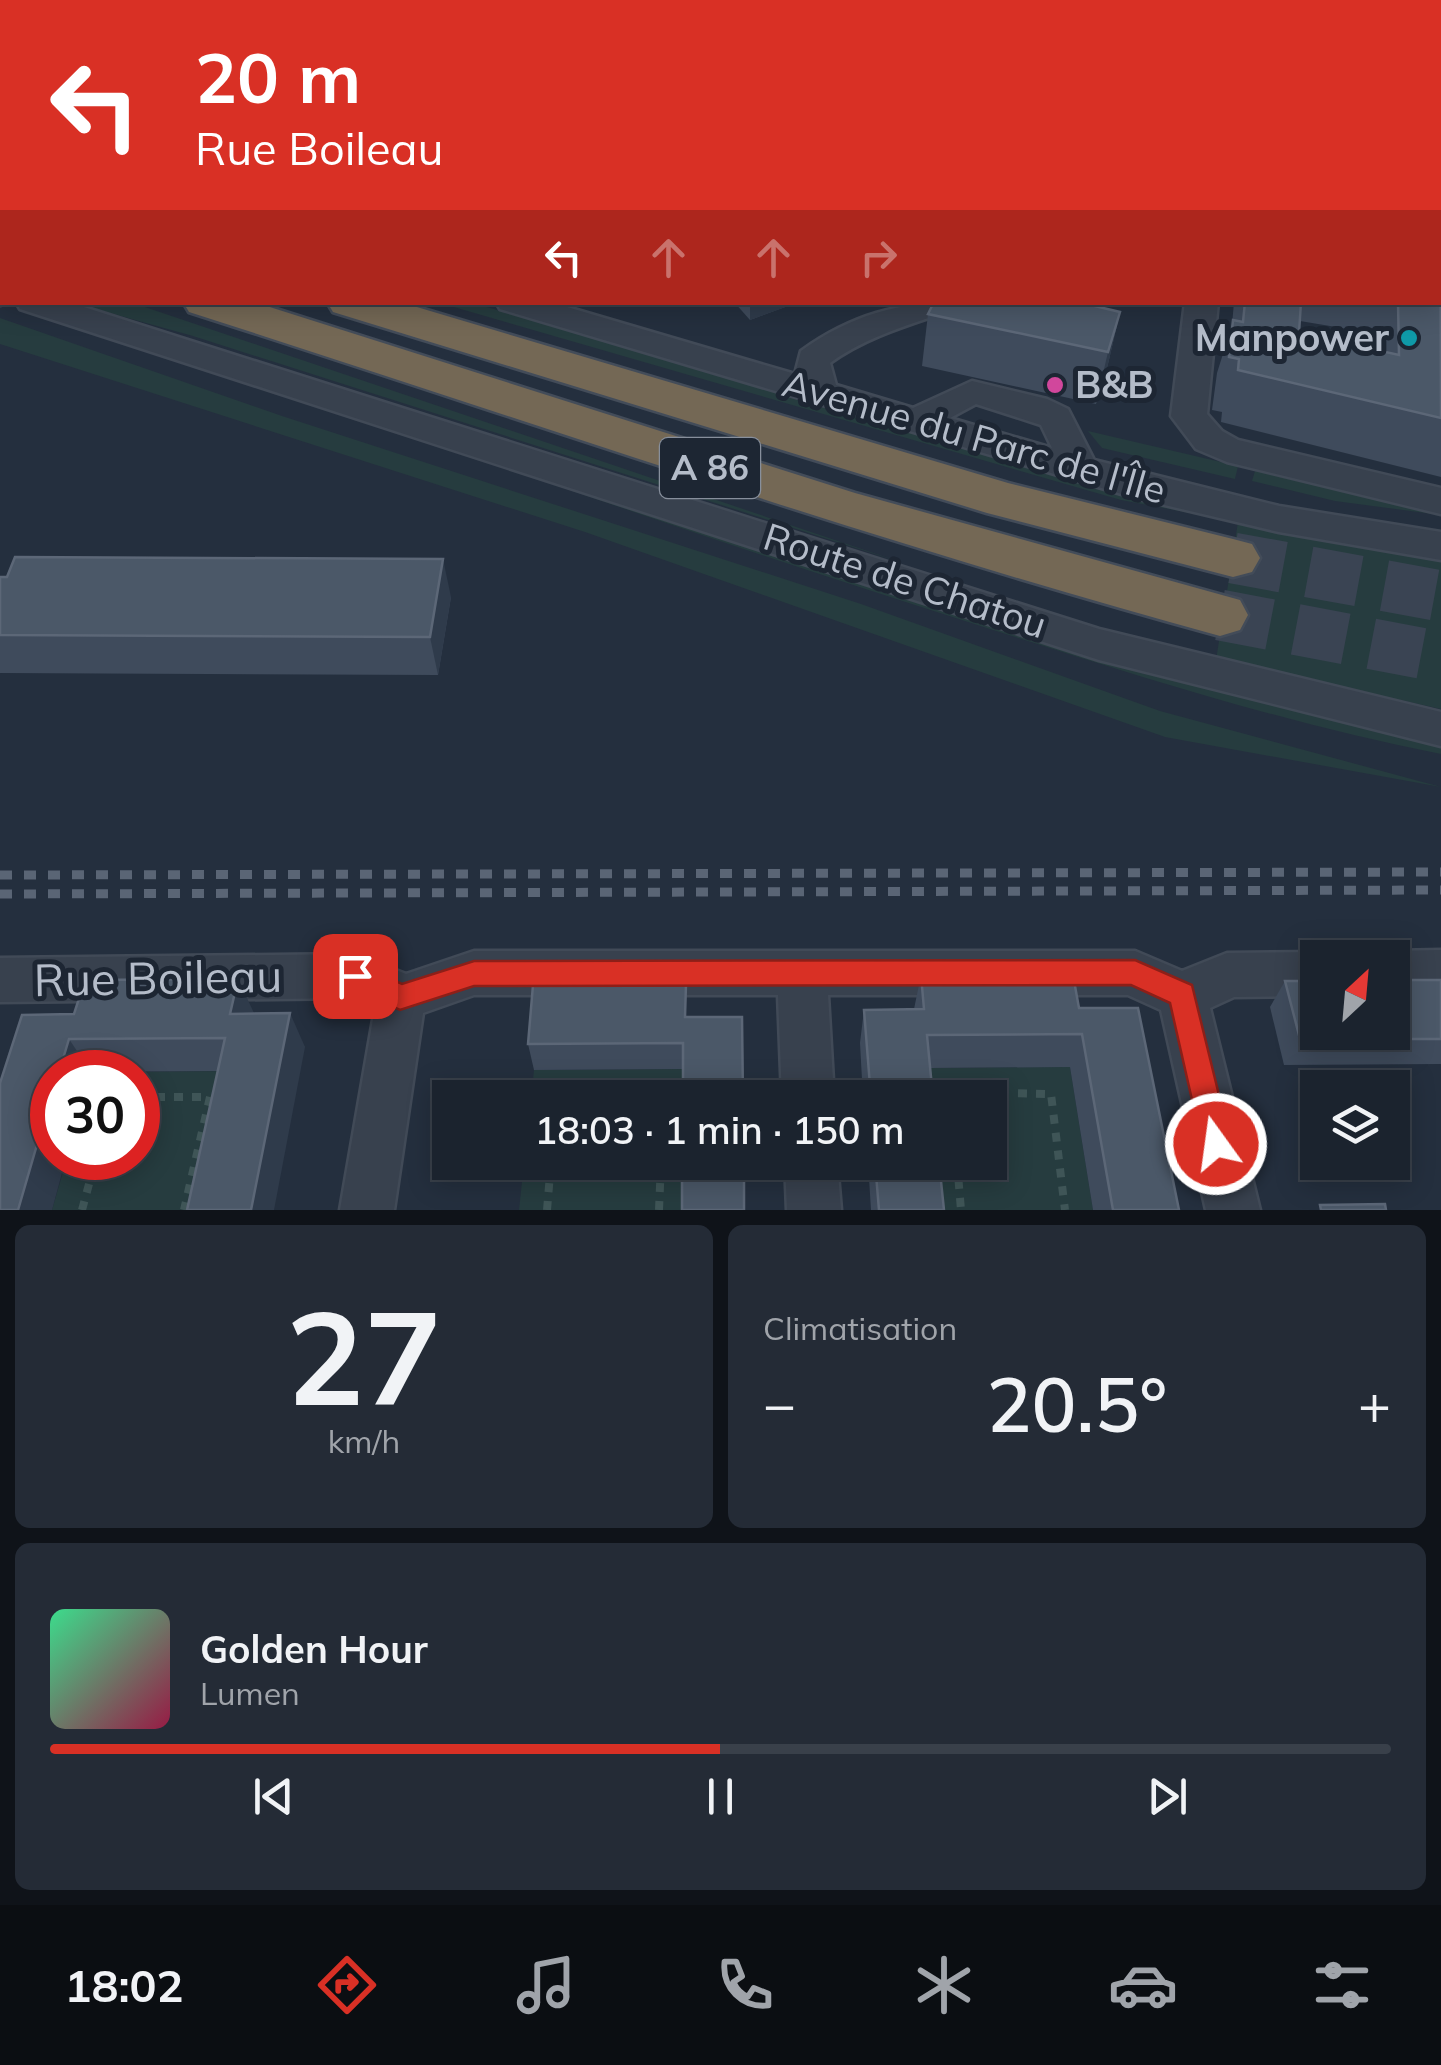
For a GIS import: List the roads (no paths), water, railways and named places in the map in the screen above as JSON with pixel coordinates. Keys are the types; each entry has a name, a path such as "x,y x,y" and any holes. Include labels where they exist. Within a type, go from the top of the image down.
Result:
{"highway":[{"name":"A 86","path":"213,305 766,486 1049,572 1220,615"},
{"name":"A 86","path":"359,305 1005,500 1233,558"}],"street":[{"name":"Route de Chatou","path":"41,305 1100,644 1441,729"},
{"name":"Avenue du Parc de l'Île","path":"522,305 1080,469 1280,520 1441,546"},
{"path":"822,394 812,372 813,359 825,349 847,336 935,305"},
{"path":"1202,305 1189,416 1209,440 1250,457 1441,501"},
{"path":"368,1210 400,998 474,974 1135,972 1154,986 1182,994 1206,988 1227,976 1300,974"},
{"path":"1410,973 1441,972"},
{"path":"802,974 807,1080"},
{"name":"Rue Boileau","path":"1,984 355,976 400,998"},
{"path":"1182,994 1232,1210"},
{"path":"813,1180 814,1210"}],"tunnel":[{"path":"1233,558 1441,596"},
{"path":"1220,615 1441,657"}],"railway":[{"path":"0,875 1441,872"},
{"path":"0,894 1441,890"}],"place":[{"name":"Manpower","path":"1409,338"},
{"name":"B&B","path":"1055,385"}]}
